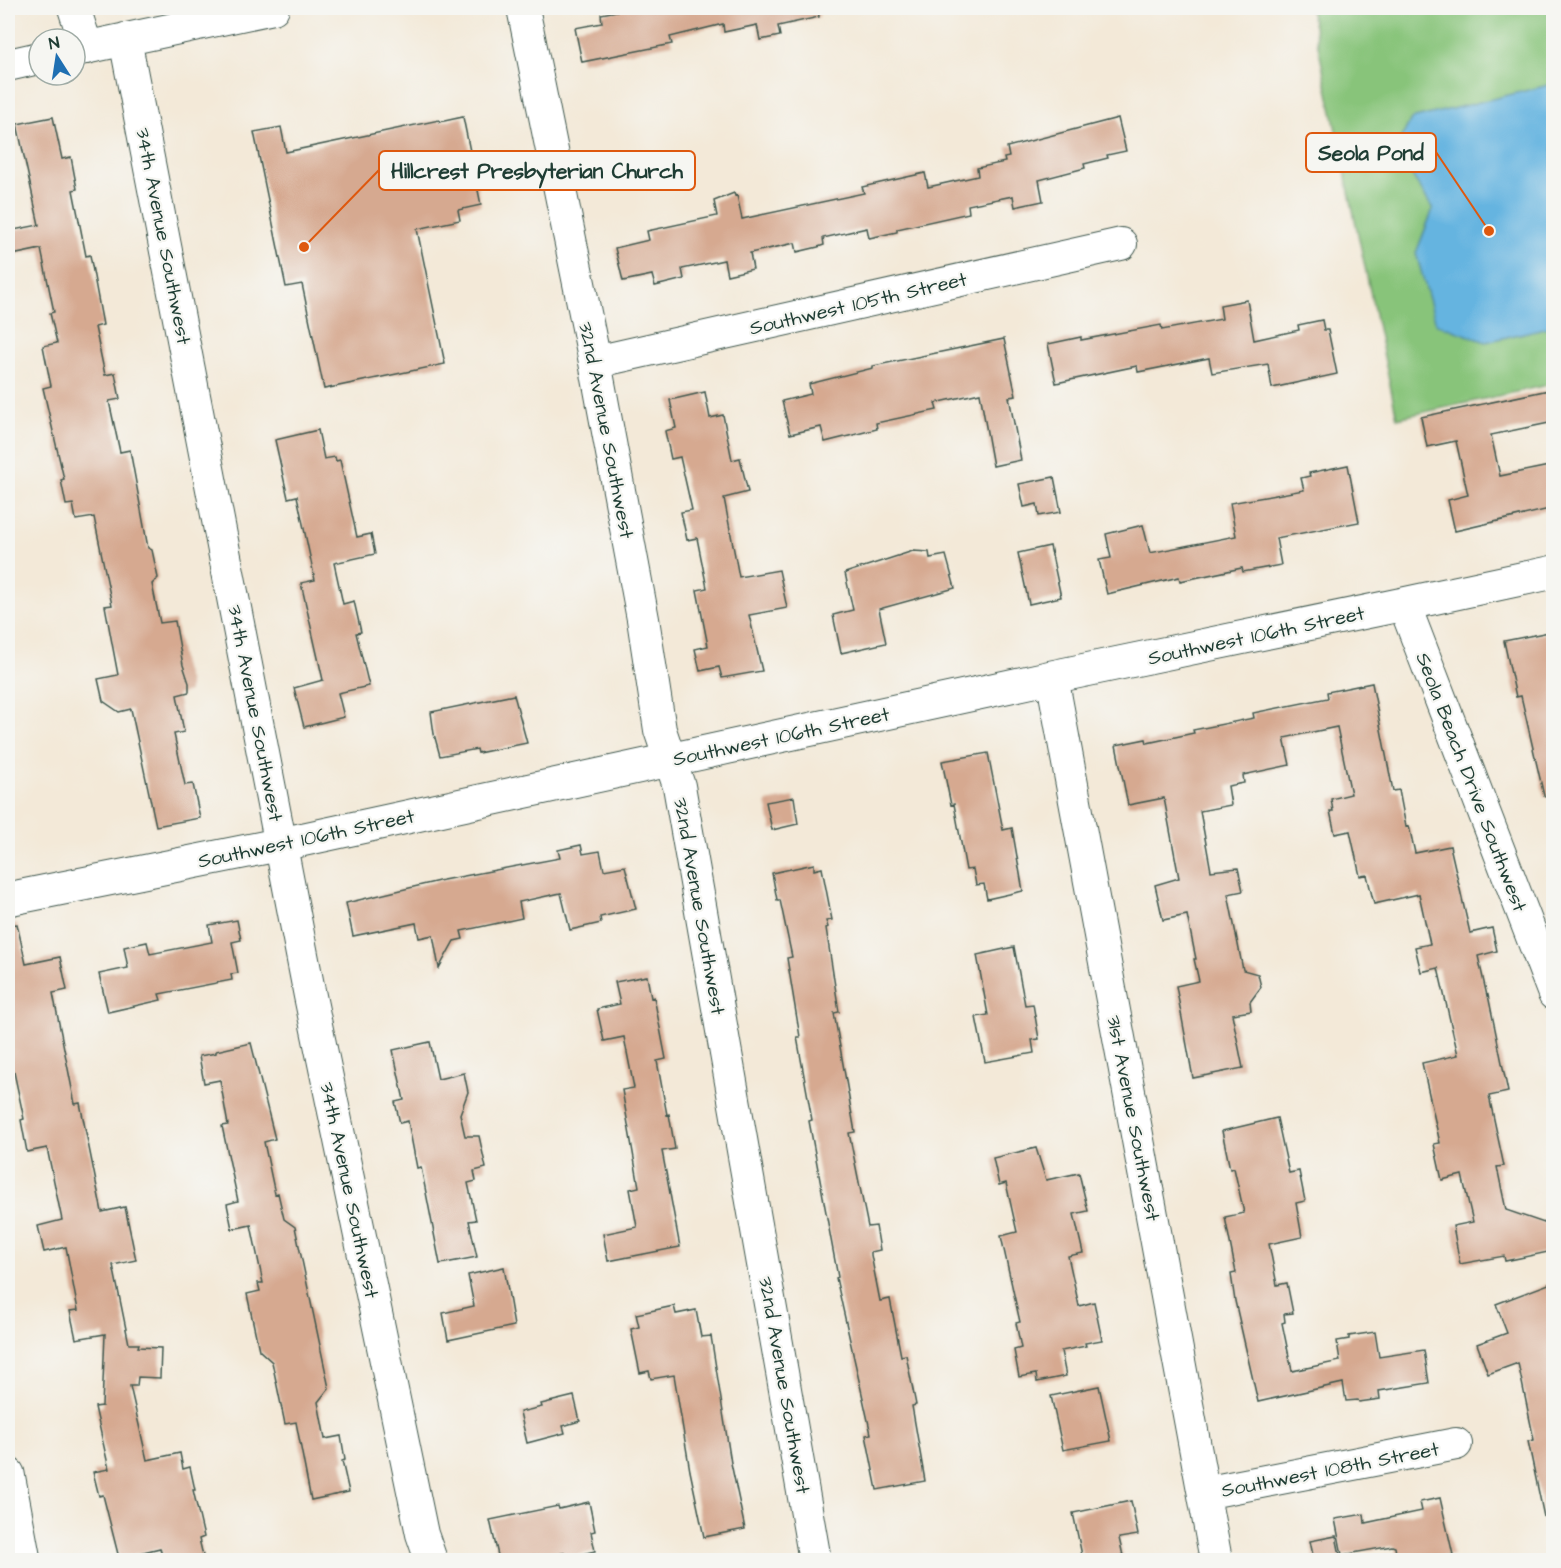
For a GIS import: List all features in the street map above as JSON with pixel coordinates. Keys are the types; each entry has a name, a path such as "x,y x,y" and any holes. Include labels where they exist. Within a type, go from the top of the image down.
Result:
{"street":[{"path":"74,8 77,27"},
{"path":"87,48 273,8"},
{"name":"32nd Avenue Southwest","path":"523,8 595,362 643,618 660,730 679,786 816,1560"},
{"name":"34th Avenue Southwest","path":"125,39 310,996 422,1534 431,1560"},
{"path":"8,65 27,61"},
{"name":"Southwest 105th Street","path":"595,362 1121,244"},
{"name":"Southwest 106th Street","path":"8,899 282,844 1052,677 1554,572"},
{"name":"Seola Beach Drive Southwest","path":"1404,604 1554,994"},
{"name":"31st Avenue Southwest","path":"1052,677 1216,1560"},
{"name":"Southwest 108th Street","path":"1204,1493 1456,1444"},
{"path":"8,1474 24,1560"}],"green space":[{"path":"1310,8 1553,8 1553,384 1397,418"}],"water":[{"path":"1553,84 1553,326 1486,342 1436,324 1416,253 1433,209 1396,149 1411,119"}],"building":[{"path":"632,8 818,8 819,17 778,26 780,36 760,40 757,25 724,32 723,24 670,37 672,44 582,62 575,28 602,23 601,14"},
{"path":"53,117 62,159 71,157 77,189 73,190 86,256 90,255 103,325 95,327 105,375 115,373 120,399 109,401 120,452 130,450 148,548 152,550 158,578 152,584 160,623 175,621 183,665 189,683 189,692 177,695 184,732 174,734 185,785 193,784 200,818 156,826 131,709 119,712 103,701 98,679 118,675 105,606 112,605 94,517 76,520 73,504 66,505 61,480 64,479 43,388 51,386 43,346 57,343 50,313 54,312 41,249 12,255 8,233 8,231 39,225 17,124"},
{"path":"463,117 481,205 458,210 460,220 417,229 445,364 324,389 302,284 286,287 254,132 281,127 286,152"},
{"path":"1118,118 1126,151 1084,164 1085,168 1039,180 1043,201 1015,207 1013,196 968,205 969,213 897,229 897,232 869,238 867,228 823,238 824,245 797,252 795,243 750,253 753,269 727,275 724,260 682,269 684,279 655,286 652,275 623,281 615,248 649,240 647,231 717,216 714,201 734,193 735,196 737,195 742,219 864,193 862,187 925,173 928,187 978,176 977,168 1005,162 1004,158 1009,157 1007,147"},
{"path":"1247,300 1254,340 1299,330 1298,325 1322,320 1324,330 1328,330 1337,374 1272,388 1268,364 1212,373 1209,358 1138,372 1137,366 1056,383 1048,344 1161,325 1162,330 1222,319 1220,305"},
{"path":"1004,339 1016,396 1009,397 1021,460 993,466 980,393 935,403 937,410 876,423 877,429 825,442 821,427 790,434 782,401 811,394 809,384 873,368 873,366"},
{"path":"1549,390 1554,410 1554,422 1491,435 1500,476 1554,465 1554,508 1455,531 1448,500 1468,495 1456,441 1427,447 1421,417"},
{"path":"705,392 710,418 723,415 732,460 740,458 748,492 724,498 739,577 779,570 787,608 749,615 762,671 722,678 719,667 700,671 695,649 708,646 697,590 707,588 697,538 687,540 681,512 692,510 680,457 671,459 665,431 676,428 670,400"},
{"path":"318,430 324,459 335,457 336,461 340,460 357,537 371,534 375,554 334,563 343,604 354,601 361,632 356,633 369,686 338,693 344,717 304,727 294,688 323,680 301,583 315,580 297,496 288,498 275,440"},
{"path":"1348,465 1359,522 1276,538 1281,565 1243,572 1242,568 1180,581 1179,577 1107,594 1099,560 1111,558 1106,534 1143,525 1150,553 1236,536 1230,503 1304,490 1301,478 1310,476 1309,473"},
{"path":"1054,477 1061,512 1039,516 1037,504 1024,507 1019,484"},
{"path":"1050,546 1061,597 1029,604 1018,553"},
{"path":"913,551 929,552 930,558 946,555 955,588 879,609 886,643 841,653 833,615 853,610 845,573"},
{"path":"1554,631 1554,795 1544,796 1521,696 1516,697 1504,641"},
{"path":"1372,683 1393,791 1399,790 1406,827 1409,826 1415,853 1450,846 1470,933 1492,928 1497,951 1478,956 1508,1092 1489,1096 1504,1166 1497,1167 1506,1210 1553,1226 1553,1251 1505,1261 1504,1256 1460,1264 1453,1226 1473,1222 1462,1175 1442,1180 1434,1144 1440,1143 1422,1063 1458,1055 1438,968 1421,972 1415,947 1430,944 1419,894 1374,904 1367,875 1360,876 1350,831 1335,834 1330,811 1333,811 1331,799 1351,794 1337,727 1284,738 1290,765 1243,775 1244,783 1228,786 1231,805 1200,811 1211,871 1238,868 1243,891 1228,894 1243,970 1258,974 1261,987 1250,1002 1251,1011 1232,1014 1243,1068 1193,1078 1176,986 1199,981 1194,959 1196,959 1187,915 1163,920 1155,885 1179,878 1164,798 1128,805 1116,745 1146,739 1147,743 1194,733 1193,730 1254,718 1253,713 1328,698 1327,692"},
{"path":"514,695 527,743 478,753 477,749 440,756 431,712"},
{"path":"988,753 1003,830 1012,828 1023,891 987,899 984,884 976,885 973,869 966,870 954,804 951,805 942,761"},
{"path":"794,797 798,824 772,830 766,802"},
{"path":"581,845 583,854 600,851 604,870 625,866 636,909 600,917 601,923 570,930 561,893 519,902 522,918 461,931 463,939 454,941 439,968 433,935 419,938 416,923 353,936 346,903 443,880 560,858 558,850"},
{"path":"814,864 814,870 822,868 832,920 826,921 828,927 826,928 839,1012 834,1013 855,1132 849,1133 868,1227 876,1226 880,1250 871,1252 871,1255 880,1301 890,1299 901,1356 906,1355 916,1405 912,1406 925,1481 877,1490 866,1435 871,1434 836,1278 838,1277 809,1121 812,1120 797,1037 800,1037 787,958 792,957 772,873"},
{"path":"237,920 241,940 232,942 238,973 231,974 232,980 159,994 161,1000 108,1012 99,974 128,968 124,947 147,942 150,954 212,942 209,925"},
{"path":"17,924 26,964 60,957 67,990 53,993 75,1104 80,1103 102,1212 125,1207 136,1260 113,1265 129,1344 139,1344 138,1347 161,1348 160,1378 138,1377 137,1386 130,1386 147,1460 180,1453 183,1469 190,1467 204,1537 199,1539 204,1560 163,1560 160,1548 119,1558 103,1495 99,1496 93,1472 109,1469 95,1407 102,1406 105,1334 76,1339 70,1311 78,1310 66,1247 44,1252 38,1226 62,1220 47,1148 27,1152 21,1120 24,1119 14,1072 8,1073 8,925"},
{"path":"1014,947 1025,1005 1033,1004 1039,1039 1032,1040 1034,1053 985,1062 976,1017 988,1015 977,955"},
{"path":"647,976 651,998 654,997 666,1059 657,1061 675,1149 662,1151 680,1247 608,1261 603,1234 637,1227 630,1189 639,1187 622,1090 634,1088 624,1037 604,1041 597,1009 620,1004 615,982"},
{"path":"430,1042 438,1079 464,1073 468,1092 460,1114 465,1136 479,1136 486,1168 474,1171 476,1181 468,1183 476,1220 469,1221 477,1257 440,1264 421,1167 417,1168 408,1121 400,1123 395,1102 404,1100 393,1050"},
{"path":"251,1043 275,1139 264,1142 275,1194 278,1193 284,1219 295,1227 329,1388 318,1402 325,1439 341,1436 345,1460 342,1461 349,1492 311,1500 296,1422 285,1424 272,1362 259,1350 247,1294 260,1291 258,1283 263,1283 251,1225 232,1229 227,1204 238,1201 222,1126 228,1125 220,1080 204,1083 199,1056"},
{"path":"1277,1118 1289,1173 1299,1171 1305,1201 1296,1203 1302,1237 1269,1244 1277,1285 1287,1283 1293,1313 1284,1314 1285,1322 1282,1323 1292,1371 1340,1361 1337,1341 1349,1339 1349,1336 1375,1332 1379,1357 1424,1350 1429,1383 1379,1391 1380,1399 1359,1402 1358,1400 1346,1401 1343,1383 1258,1402 1235,1301 1231,1274 1236,1273 1225,1217 1244,1213 1234,1168 1230,1169 1222,1131"},
{"path":"1036,1148 1046,1180 1079,1173 1088,1211 1074,1214 1083,1253 1068,1256 1079,1306 1094,1302 1102,1340 1061,1351 1066,1376 1037,1382 1036,1374 1019,1377 1014,1350 1021,1348 1016,1323 1020,1322 1001,1236 1017,1232 1006,1183 999,1185 993,1158"},
{"path":"504,1267 514,1326 448,1340 443,1313 474,1306 468,1275"},
{"path":"1554,1282 1554,1516 1544,1517 1528,1441 1534,1440 1518,1363 1488,1374 1477,1344 1507,1333 1496,1304"},
{"path":"674,1306 676,1314 696,1310 701,1337 711,1336 731,1463 745,1529 704,1537 674,1375 651,1379 649,1371 640,1373 631,1329 639,1327 636,1314"},
{"path":"1099,1386 1111,1441 1063,1450 1051,1396"},
{"path":"574,1396 580,1421 563,1426 565,1433 527,1443 520,1412"},
{"path":"1440,1498 1453,1555 1425,1560 1418,1560 1417,1555 1397,1559 1395,1547 1392,1546 1342,1555 1335,1519 1364,1514 1365,1523 1422,1511 1420,1502"},
{"path":"1131,1501 1138,1535 1119,1538 1124,1560 1083,1560 1073,1513"},
{"path":"589,1502 595,1531 591,1532 595,1551 565,1558 564,1553 528,1560 499,1560 490,1520"},
{"path":"1336,1536 1341,1560 1314,1560 1310,1541"}],"place":[{"name":"Seola Pond","path":"1489,231"},
{"name":"Hillcrest Presbyterian Church","path":"304,247"}]}
